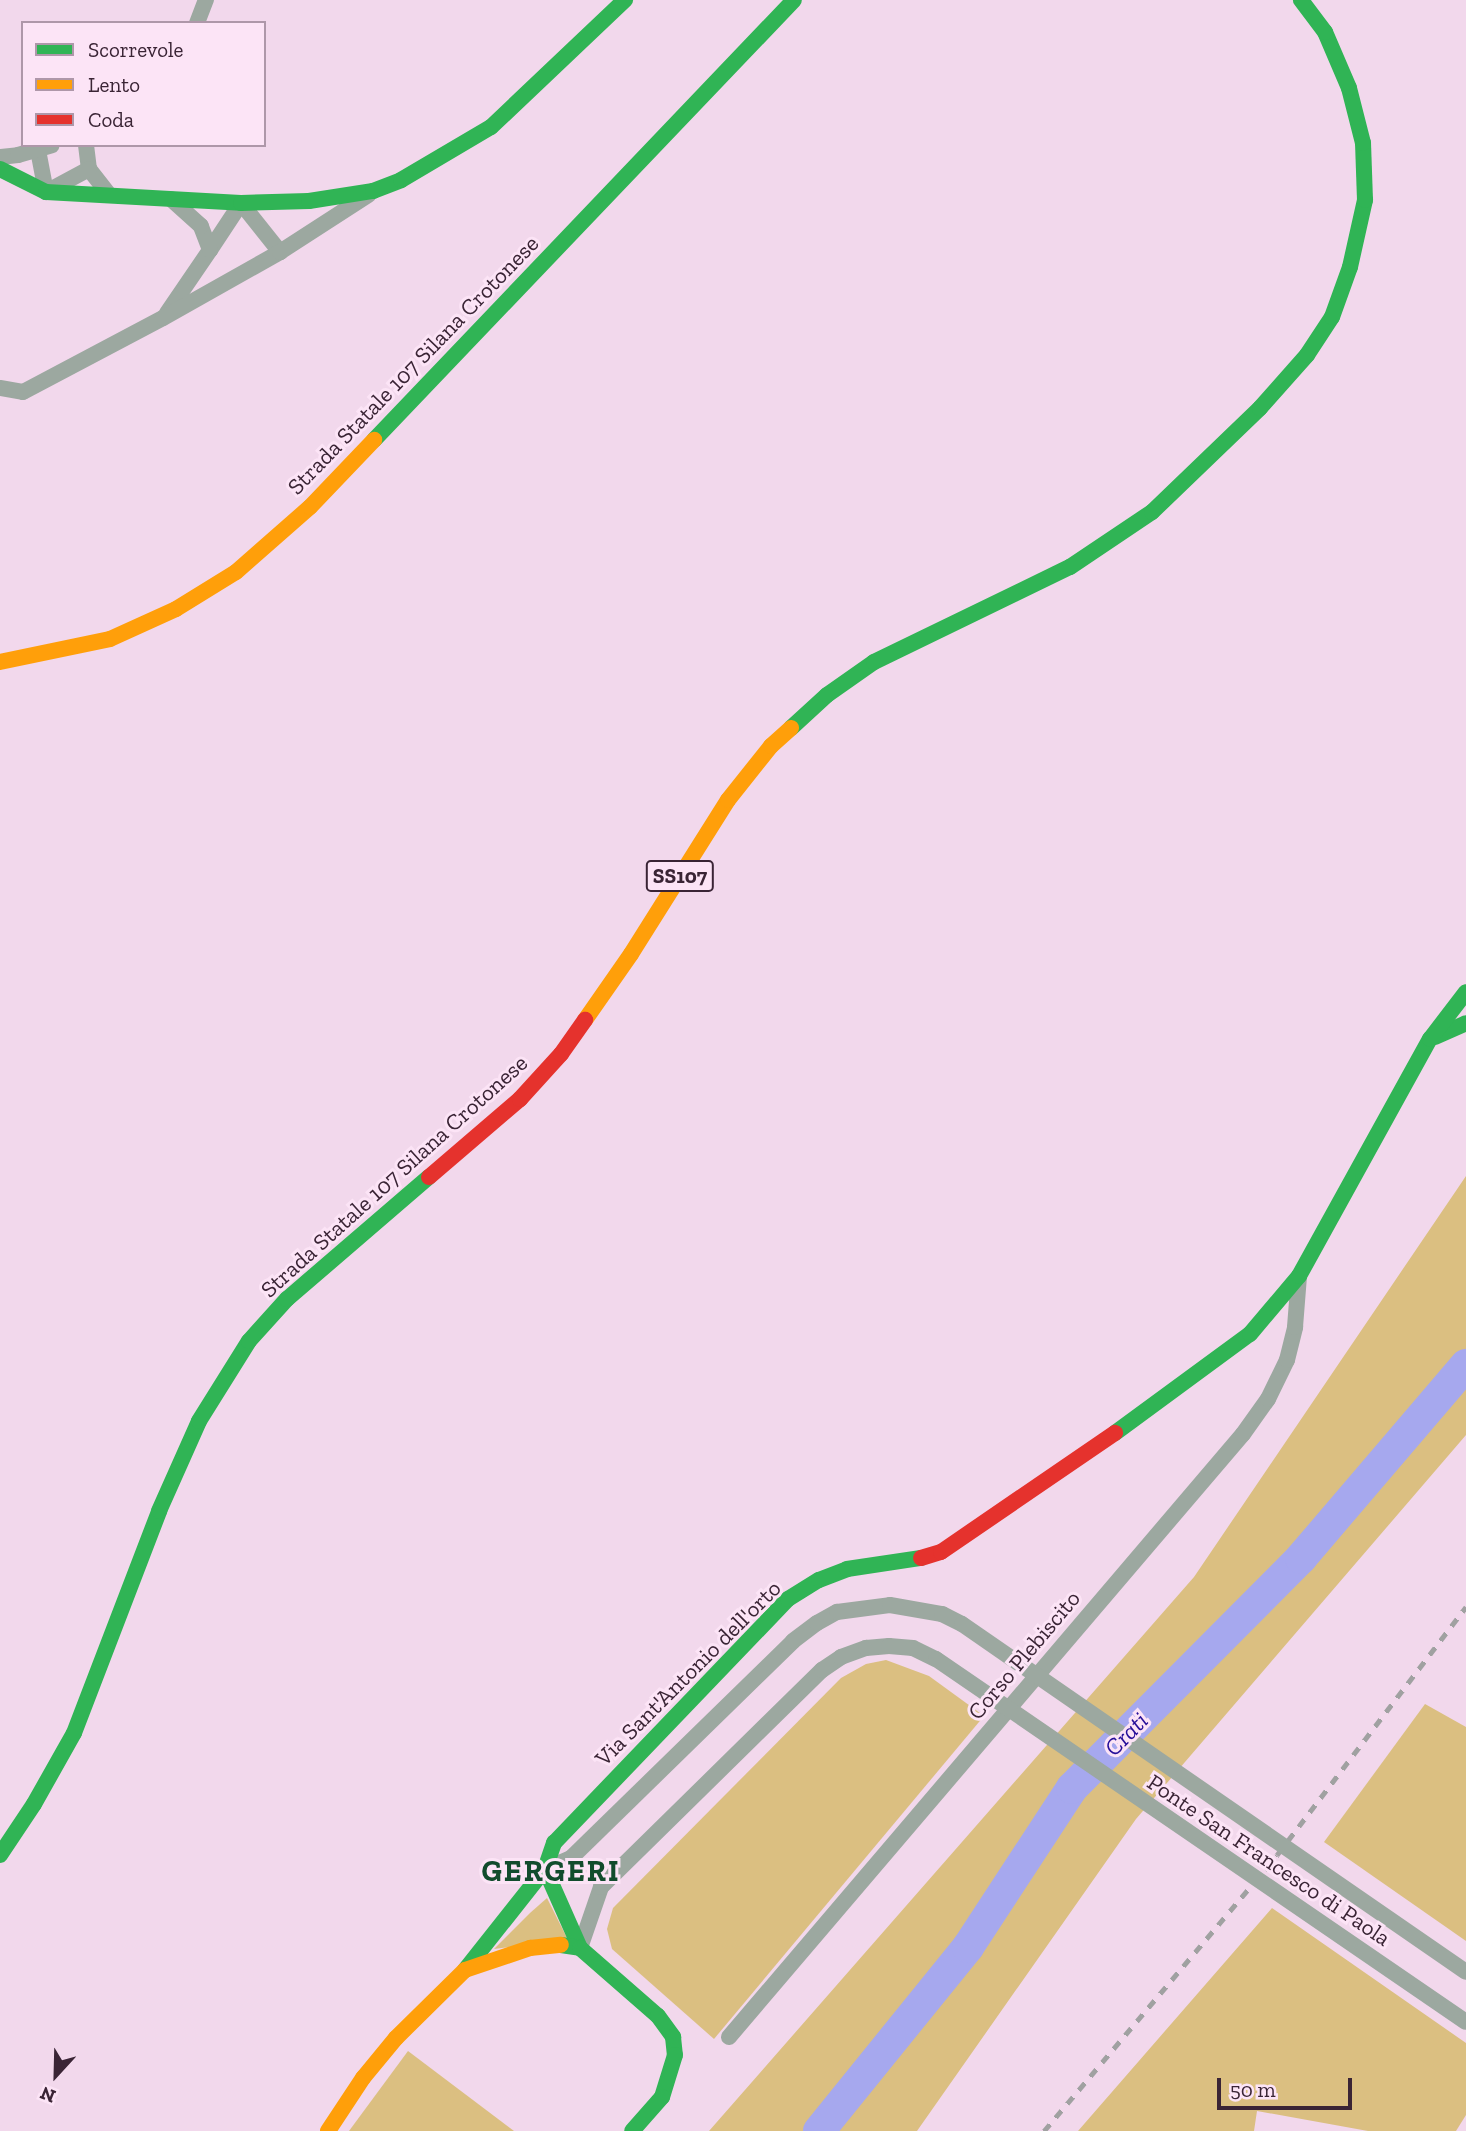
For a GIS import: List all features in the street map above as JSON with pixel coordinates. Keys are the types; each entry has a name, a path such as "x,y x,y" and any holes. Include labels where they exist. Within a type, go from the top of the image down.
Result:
{"main road":[{"path":"0,169 46,192 241,203 309,201 373,191 435,162 491,127 625,0"},
{"name":"Strada Statale 107 Silana Crotonese","path":"0,662 110,639 176,609 246,564 310,507 794,0"},
{"name":"Strada Statale 107 Silana Crotonese","path":"0,1855 34,1804 74,1733 159,1511 199,1421 249,1341 287,1300 520,1099 561,1054 631,954 728,800 771,746 827,695 873,662 1070,567 1152,512 1260,408 1307,355 1332,317 1350,267 1365,200 1363,143 1349,88 1325,32 1301,0"},
{"name":"Via Sant'Antonio dell'orto","path":"328,2131 363,2078 396,2038 465,1970 545,1869 554,1843 788,1599 819,1580 847,1569 909,1562 941,1552 1133,1421 1250,1334 1300,1276 1430,1040 1466,992"},
{"path":"1430,1040 1466,1023"},
{"path":"545,1869 580,1948 658,2016 673,2037 675,2055 671,2076 662,2096 632,2131"},
{"path":"465,1970 530,1948 554,1944 580,1948"}],"street":[{"path":"198,21 206,0"},
{"path":"0,157 45,147 46,192 89,169"},
{"path":"86,147 89,169 109,195"},
{"path":"0,388 23,392 280,252 373,191"},
{"path":"171,199 201,226 210,250"},
{"path":"163,318 241,203 280,252"},
{"name":"Corso Plebiscito","path":"729,2037 1243,1434 1268,1399 1286,1360 1295,1327 1300,1276"},
{"name":"Ponte San Francesco di Paola","path":"545,1869 571,1858 793,1641 817,1623 838,1612 890,1605 942,1614 961,1624 1466,1972"},
{"name":"Ponte San Francesco di Paola","path":"580,1948 601,1887 822,1670 841,1657 866,1648 913,1648 936,1659 1466,2022"}],"shaded area":[{"path":"1466,1176 1466,1435 1136,1819 917,2131 709,2131 1194,1577"},
{"path":"886,1660 929,1676 984,1716 714,2039 612,1949 607,1929 613,1908 841,1678 866,1664"},
{"path":"1425,1704 1466,1727 1466,1941 1324,1842"},
{"path":"547,1898 568,1940 494,1949 530,1913"},
{"path":"1272,1908 1466,2043 1466,2115 1456,2131 1368,2131 1257,2111 1254,2131 1078,2131"},
{"path":"408,2051 514,2131 349,2131"}],"waterway":[{"name":"Crati","path":"819,2131 968,1947 1072,1788 1301,1558 1466,1365"}],"railway":[{"path":"1044,2131 1277,1855 1466,1607"}],"traffic: fast":[{"path":"0,169 46,192 241,203 309,201 373,191 401,180 491,127 625,0"},
{"path":"374,440 794,0"},
{"path":"791,728 827,695 874,662 1070,567 1152,512 1260,408 1307,355 1332,317 1350,267 1365,200 1363,143 1349,88 1325,32 1301,0"},
{"path":"1115,1433 1250,1334 1299,1276 1430,1039 1466,992"},
{"path":"1435,1037 1466,1023"},
{"path":"0,1855 34,1804 74,1733 159,1511 199,1421 249,1341 287,1299 429,1177"},
{"path":"465,1970 545,1869 554,1843 788,1599 819,1580 847,1569 921,1558"},
{"path":"545,1869 580,1948"},
{"path":"561,1945 580,1948 658,2016 673,2037 675,2055 662,2097 632,2131"}],"traffic: slow":[{"path":"0,662 110,639 176,609 236,572 310,507 374,440"},
{"path":"585,1020 631,954 728,800 771,746 791,728"},
{"path":"328,2131 363,2078 396,2038 465,1970 530,1948 561,1945"}],"traffic: jam":[{"path":"429,1177 520,1099 561,1054 585,1020"},
{"path":"921,1558 941,1552 1115,1433"}],"district":[{"name":"GERGERI","path":"551,1871"}]}
